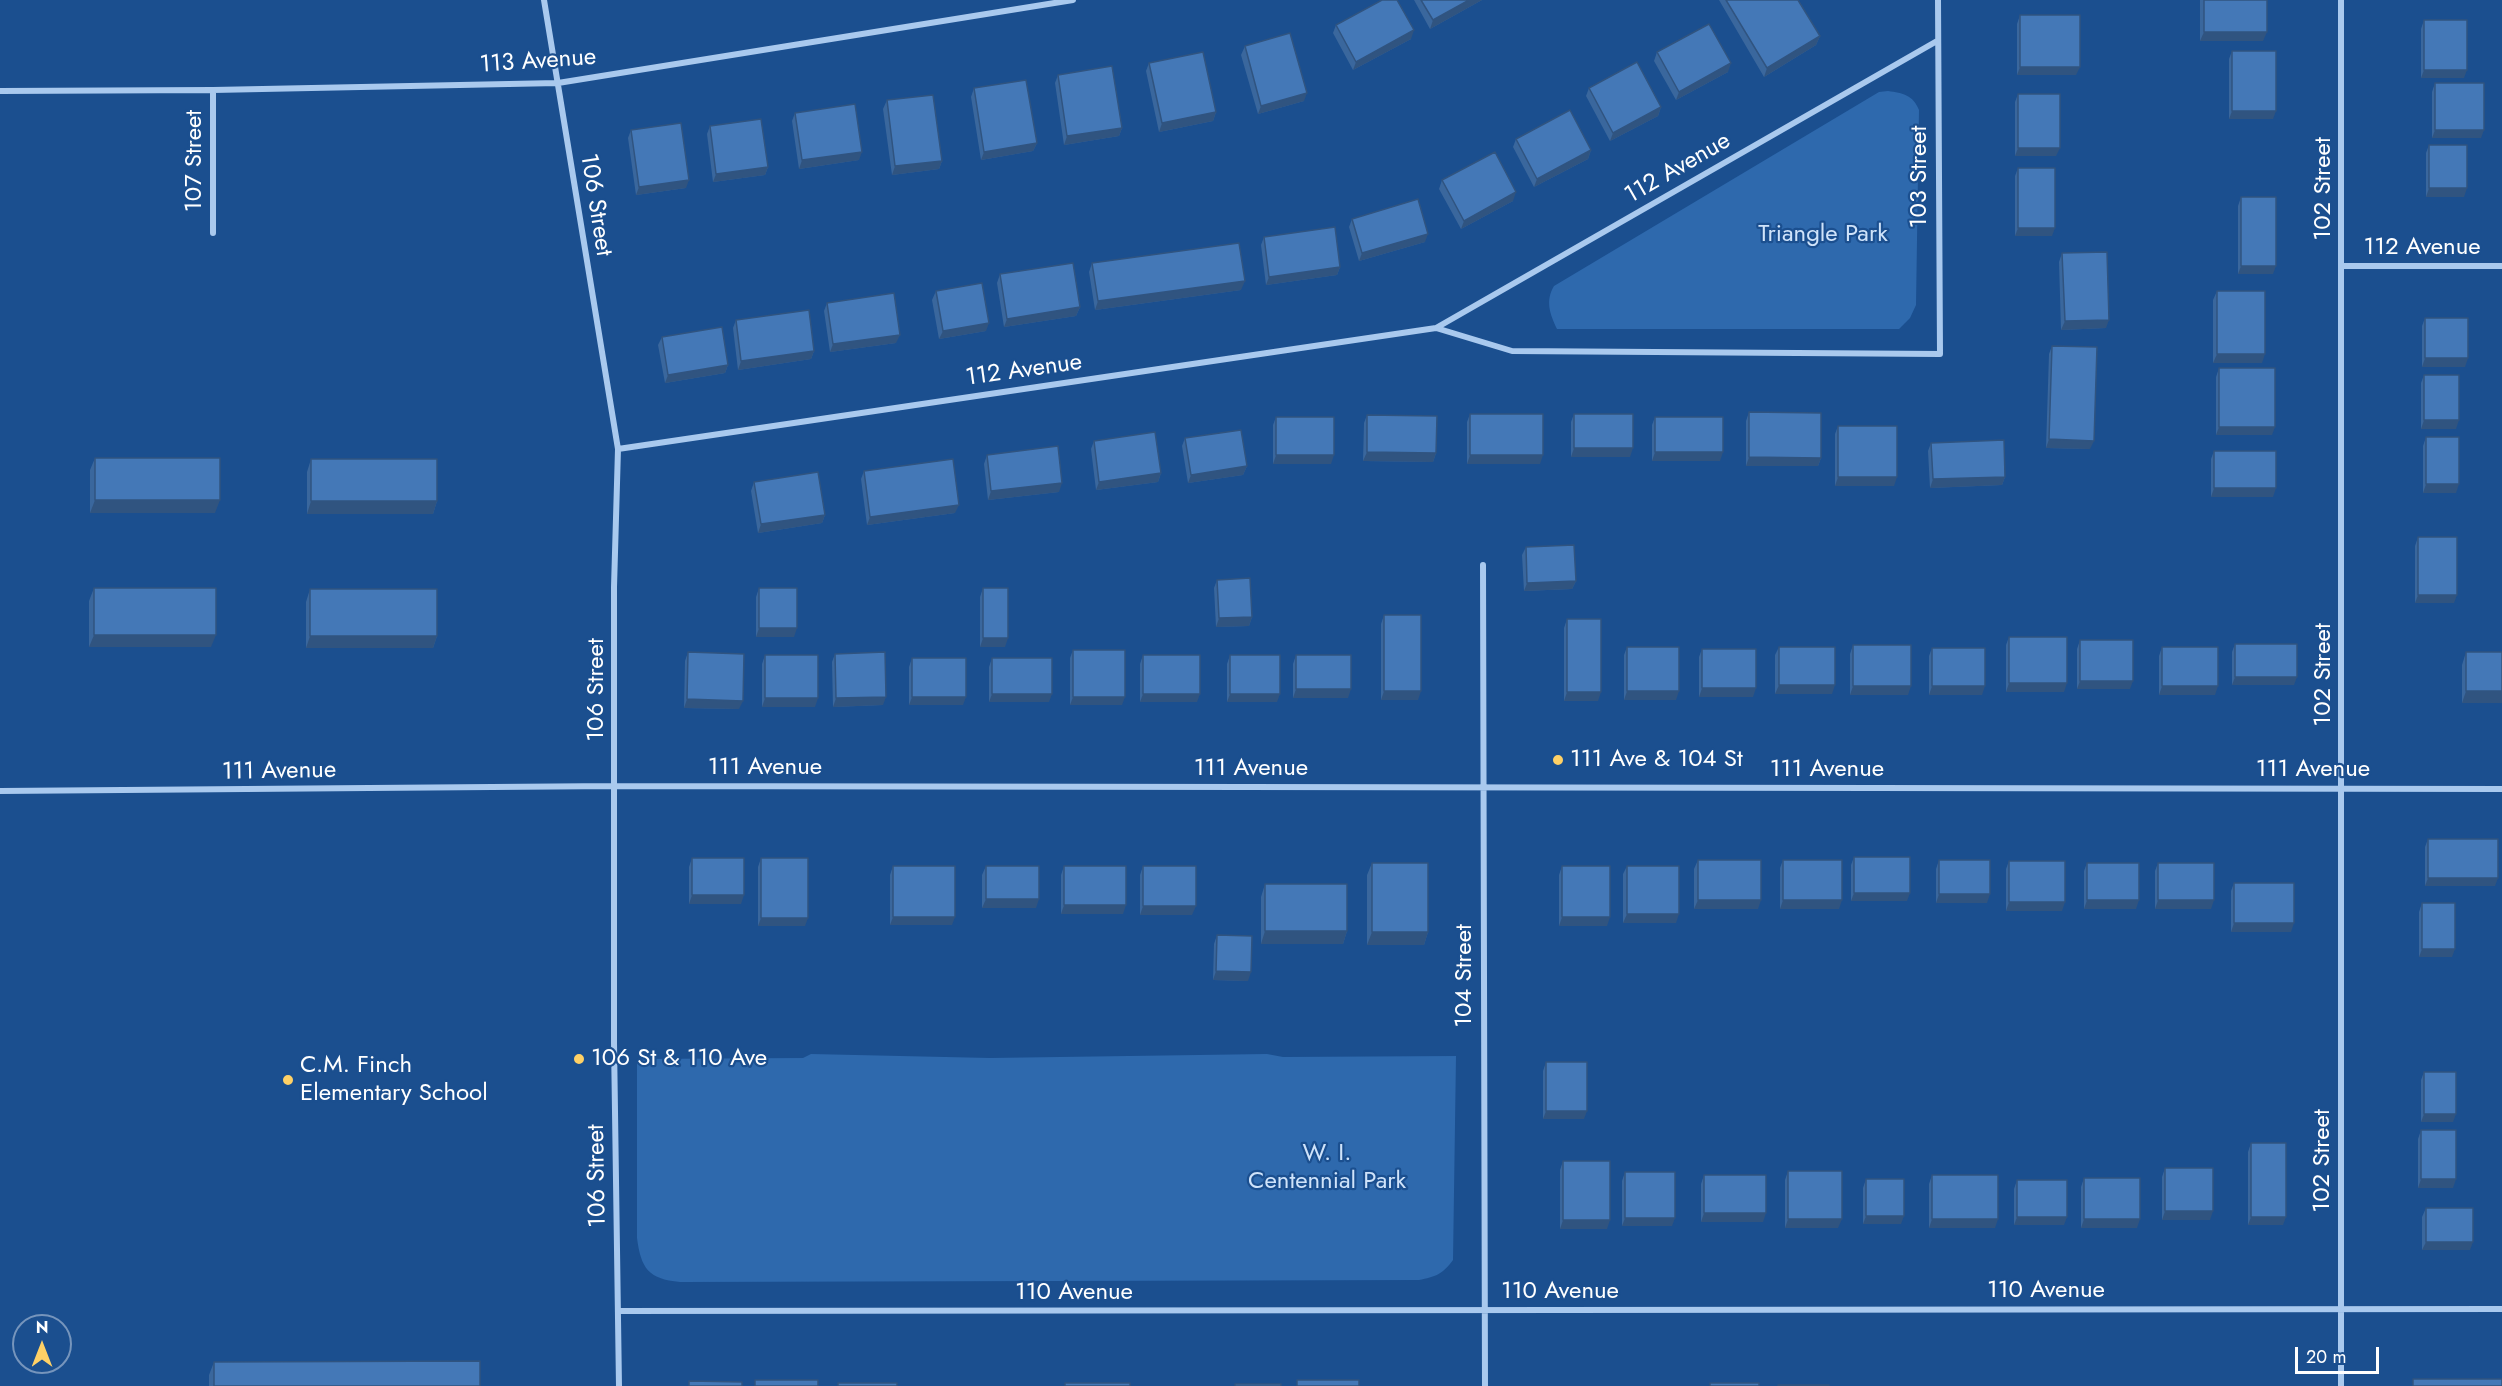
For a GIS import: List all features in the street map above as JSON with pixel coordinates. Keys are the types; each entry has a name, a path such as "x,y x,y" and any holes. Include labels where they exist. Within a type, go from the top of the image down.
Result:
{"street":[{"name":"106 Street","path":"544,0 618,449 614,587 614,1043 619,1386"},
{"name":"113 Avenue","path":"0,91 213,90 558,83 1073,0"},
{"name":"103 Street","path":"1938,0 1940,354"},
{"name":"102 Street","path":"2341,0 2341,1386"},
{"name":"112 Avenue","path":"618,449 1436,328 1937,41"},
{"name":"107 Street","path":"213,90 213,233"},
{"name":"112 Avenue","path":"2342,266 2502,266"},
{"name":"112 Avenue","path":"1436,328 1512,351 1940,354"},
{"name":"104 Street","path":"1483,565 1485,1386"},
{"name":"111 Avenue","path":"0,791 615,786 2502,789"},
{"name":"110 Avenue","path":"618,1311 2502,1309"}],"green space":[{"name":"Triangle Park","path":"1888,91 1907,96 1914,101 1919,110 1916,305 1910,318 1899,329 1557,329 1550,308 1550,297 1554,286 1879,92"},
{"name":"W. I. Centennial Park","path":"811,1054 990,1058 1267,1054 1283,1057 1456,1056 1453,1260 1446,1269 1438,1274 1419,1280 680,1282 653,1275 644,1264 637,1238 637,1059 803,1058"}],"building":[{"path":"1382,0 1397,0 1414,30 1356,62 1336,25"},
{"path":"1421,0 1469,0 1433,20"},
{"path":"1726,0 1798,0 1820,36 1767,68"},
{"path":"2204,0 2267,0 2267,32 2204,32"},
{"path":"2020,15 2080,15 2080,67 2020,67"},
{"path":"2424,20 2467,20 2467,70 2424,70"},
{"path":"1709,24 1731,63 1679,92 1657,52"},
{"path":"1290,33 1307,93 1261,106 1245,46"},
{"path":"2232,51 2276,51 2276,111 2232,111"},
{"path":"1203,52 1216,112 1162,123 1149,63"},
{"path":"1637,62 1661,107 1613,133 1589,88"},
{"path":"1112,66 1122,128 1067,136 1058,75"},
{"path":"1026,80 1037,143 984,152 974,88"},
{"path":"2435,83 2484,83 2484,130 2435,130"},
{"path":"2018,94 2060,94 2060,148 2018,148"},
{"path":"933,95 942,161 895,166 887,100"},
{"path":"855,104 862,152 802,160 795,113"},
{"path":"1570,110 1591,150 1537,179 1516,139"},
{"path":"761,119 768,167 716,174 710,126"},
{"path":"681,123 689,180 639,187 631,130"},
{"path":"2429,145 2467,145 2467,188 2429,188"},
{"path":"1495,152 1516,192 1464,221 1442,180"},
{"path":"2018,168 2055,168 2055,228 2018,228"},
{"path":"2241,197 2276,197 2276,266 2241,266"},
{"path":"1418,199 1428,234 1362,253 1352,219"},
{"path":"1335,227 1340,267 1269,277 1264,237"},
{"path":"1239,243 1245,281 1098,301 1092,263"},
{"path":"2107,252 2109,320 2065,321 2062,253"},
{"path":"1073,263 1080,307 1007,319 1000,274"},
{"path":"982,283 989,323 943,331 936,291"},
{"path":"2217,291 2265,291 2265,354 2217,354"},
{"path":"894,293 900,335 833,344 827,303"},
{"path":"809,310 814,351 741,361 736,320"},
{"path":"2425,318 2468,318 2468,358 2425,358"},
{"path":"722,327 728,365 668,375 662,337"},
{"path":"2052,346 2097,347 2094,441 2049,439"},
{"path":"2219,368 2275,368 2275,427 2219,427"},
{"path":"2424,375 2459,375 2459,420 2424,420"},
{"path":"1749,412 1821,413 1821,458 1749,457"},
{"path":"1470,414 1543,414 1543,455 1470,455"},
{"path":"1574,414 1633,414 1633,448 1574,448"},
{"path":"1367,415 1437,416 1436,453 1367,452"},
{"path":"1276,417 1334,417 1334,455 1276,455"},
{"path":"1655,417 1723,417 1723,452 1655,452"},
{"path":"1838,426 1897,426 1897,477 1838,477"},
{"path":"1241,430 1247,466 1191,475 1185,438"},
{"path":"1155,432 1161,473 1099,482 1094,441"},
{"path":"2426,437 2459,437 2459,484 2426,484"},
{"path":"2004,440 2005,477 1933,479 1931,443"},
{"path":"1058,446 1062,483 991,491 987,455"},
{"path":"2214,451 2276,451 2276,488 2214,488"},
{"path":"95,458 220,458 220,500 95,500"},
{"path":"311,459 437,459 437,501 311,501"},
{"path":"953,459 959,505 870,517 864,471"},
{"path":"818,472 825,515 761,524 754,482"},
{"path":"2418,537 2457,537 2457,595 2418,595"},
{"path":"1574,545 1576,581 1527,583 1526,547"},
{"path":"1250,578 1252,617 1219,618 1217,580"},
{"path":"94,588 216,588 216,635 94,635"},
{"path":"759,588 797,588 797,628 759,628"},
{"path":"983,588 1008,588 1008,638 983,638"},
{"path":"310,589 437,589 437,636 310,636"},
{"path":"1384,615 1421,615 1421,691 1384,691"},
{"path":"1567,619 1601,619 1601,692 1567,692"},
{"path":"2009,637 2067,637 2067,683 2009,683"},
{"path":"2080,640 2133,640 2133,681 2080,681"},
{"path":"2235,644 2297,644 2297,677 2235,677"},
{"path":"1853,645 1911,645 1911,686 1853,686"},
{"path":"1627,647 1679,647 1679,691 1627,691"},
{"path":"1779,647 1835,647 1835,685 1779,685"},
{"path":"2162,647 2218,647 2218,686 2162,686"},
{"path":"1932,648 1985,648 1985,686 1932,686"},
{"path":"1702,649 1756,649 1756,688 1702,688"},
{"path":"1073,650 1125,650 1125,697 1073,697"},
{"path":"688,652 744,654 743,701 687,699"},
{"path":"885,652 886,697 836,698 835,654"},
{"path":"2466,652 2502,652 2502,691 2466,691"},
{"path":"765,655 818,655 818,698 765,698"},
{"path":"1143,655 1200,655 1200,694 1143,694"},
{"path":"1230,655 1280,655 1280,694 1230,694"},
{"path":"1296,655 1351,655 1351,689 1296,689"},
{"path":"912,658 966,658 966,697 912,697"},
{"path":"992,658 1052,658 1052,694 992,694"},
{"path":"2428,839 2498,839 2498,878 2428,878"},
{"path":"1854,857 1910,857 1910,893 1854,893"},
{"path":"692,858 744,858 744,895 692,895"},
{"path":"761,858 808,858 808,918 761,918"},
{"path":"1698,860 1761,860 1761,900 1698,900"},
{"path":"1783,860 1842,860 1842,900 1783,900"},
{"path":"1939,860 1990,860 1990,894 1939,894"},
{"path":"2009,861 2065,861 2065,902 2009,902"},
{"path":"1372,863 1428,863 1428,932 1372,932"},
{"path":"2087,863 2139,863 2139,900 2087,900"},
{"path":"2158,863 2214,863 2214,900 2158,900"},
{"path":"893,866 955,866 955,917 893,917"},
{"path":"986,866 1039,866 1039,899 986,899"},
{"path":"1064,866 1126,866 1126,905 1064,905"},
{"path":"1143,866 1196,866 1196,906 1143,906"},
{"path":"1562,866 1610,866 1610,917 1562,917"},
{"path":"1627,866 1679,866 1679,914 1627,914"},
{"path":"2234,883 2294,883 2294,923 2234,923"},
{"path":"1265,884 1347,884 1347,931 1265,931"},
{"path":"2422,903 2455,903 2455,949 2422,949"},
{"path":"1217,935 1252,936 1251,972 1216,971"},
{"path":"1546,1062 1587,1062 1587,1111 1546,1111"},
{"path":"2424,1072 2456,1072 2456,1114 2424,1114"},
{"path":"2421,1130 2456,1130 2456,1179 2421,1179"},
{"path":"2251,1143 2286,1143 2286,1217 2251,1217"},
{"path":"1563,1161 1610,1161 1610,1220 1563,1220"},
{"path":"2165,1168 2213,1168 2213,1211 2165,1211"},
{"path":"1788,1171 1842,1171 1842,1219 1788,1219"},
{"path":"1625,1172 1675,1172 1675,1218 1625,1218"},
{"path":"1704,1175 1766,1175 1766,1213 1704,1213"},
{"path":"1932,1175 1998,1175 1998,1219 1932,1219"},
{"path":"2084,1178 2140,1178 2140,1219 2084,1219"},
{"path":"1866,1179 1904,1179 1904,1216 1866,1216"},
{"path":"2017,1180 2067,1180 2067,1217 2017,1217"},
{"path":"2426,1208 2473,1208 2473,1242 2426,1242"},
{"path":"480,1361 480,1386 214,1386 214,1362"},
{"path":"2413,1379 2502,1379 2502,1386 2413,1386"},
{"path":"755,1380 818,1380 818,1386 755,1386"},
{"path":"1297,1380 1359,1380 1359,1386 1297,1386"},
{"path":"689,1381 742,1382 742,1386 689,1386"},
{"path":"838,1383 897,1383 897,1386 838,1386"},
{"path":"1065,1383 1130,1383 1130,1386 1065,1386"},
{"path":"1710,1383 1759,1383 1759,1386 1710,1386"},
{"path":"1235,1384 1281,1384 1281,1386 1235,1386"},
{"path":"1829,1385 1829,1386 1778,1386"}],"place":[{"name":"111 Ave & 104 St","path":"1558,760"},
{"name":"106 St & 110 Ave","path":"579,1059"},
{"name":"C.M. Finch Elementary School","path":"288,1080"}]}
